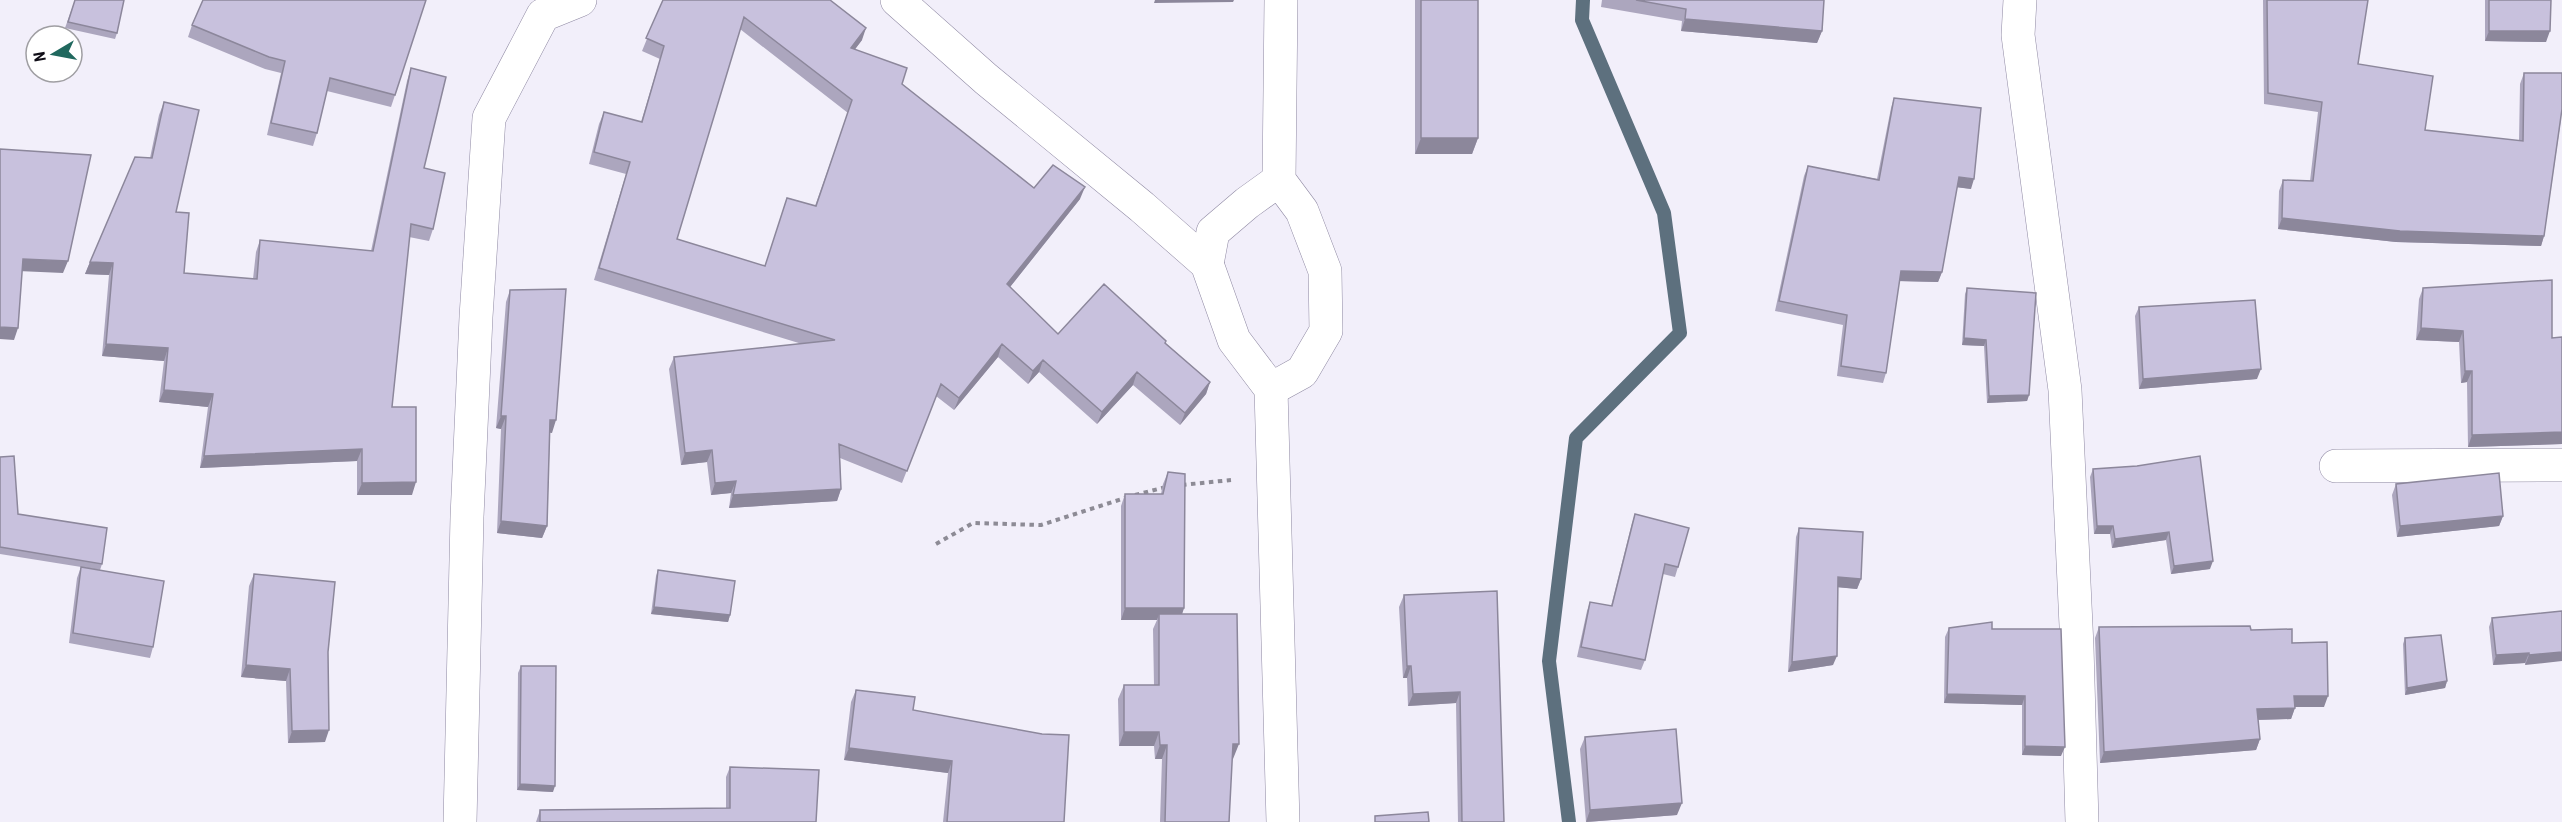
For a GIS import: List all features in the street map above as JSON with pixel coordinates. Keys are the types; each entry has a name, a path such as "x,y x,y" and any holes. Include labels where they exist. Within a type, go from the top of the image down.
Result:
{"street":[{"path":"460,822 468,505 476,317 489,118 543,15 580,0"},
{"path":"897,0 986,79 1142,207 1207,264 1234,340 1271,389 1282,822"},
{"path":"1271,389 1302,372 1326,331 1325,271 1302,211 1280,180 1281,0"},
{"path":"2020,0 2018,34 2065,390 2082,822"},
{"path":"1207,264 1213,232 1247,203 1280,180"},
{"path":"2336,466 2562,465"}],"path":[{"path":"1181,486 1274,476"},
{"path":"936,544 973,523 1041,525 1158,488 1169,487"}],"building":[{"path":"75,0 124,0 117,33 68,22"},
{"path":"203,0 426,0 395,95 330,78 317,133 271,123 285,61 269,57 192,25"},
{"path":"663,0 830,0 866,28 851,48 907,68 902,84 1034,188 1053,165 1085,187 1007,284 1058,334 1104,284 1166,341 1165,343 1210,382 1185,413 1137,372 1102,412 1043,360 1033,371 1002,344 959,398 941,384 907,471 839,444 841,489 733,495 736,481 715,483 712,450 685,453 674,357 835,340 599,268 630,162 594,152 604,112 642,122 664,46 646,38","holes":["744,17 852,100 816,206 787,198 765,266 677,239"]},
{"path":"1421,0 1478,0 1478,138 1421,138"},
{"path":"1636,0 1824,0 1822,31 1685,19 1686,9"},
{"path":"2267,0 2368,0 2358,64 2433,76 2425,130 2523,141 2524,73 2562,73 2562,109 2544,236 2400,231 2282,218 2283,180 2313,181 2322,102 2268,93"},
{"path":"2489,0 2551,0 2550,31 2489,31"},
{"path":"411,68 446,77 424,168 445,173 433,229 411,224 392,407 416,407 416,482 362,483 362,449 204,456 213,394 164,390 168,348 106,344 113,263 90,262 135,157 152,158 164,102 199,110 176,212 189,213 184,273 257,279 260,240 373,251"},
{"path":"1894,98 1981,108 1974,179 1959,177 1942,272 1901,271 1886,373 1841,366 1847,315 1779,301 1808,166 1879,180"},
{"path":"0,149 91,155 68,261 23,259 18,328 0,327"},
{"path":"2552,280 2552,338 2562,337 2562,432 2472,435 2472,371 2465,371 2463,331 2421,328 2423,288"},
{"path":"1967,288 2036,293 2029,395 1989,396 1986,340 1964,338"},
{"path":"566,289 556,420 550,420 547,526 501,521 506,416 501,416 510,290"},
{"path":"2255,300 2261,369 2143,379 2139,307"},
{"path":"14,456 18,514 107,528 102,564 0,547 0,457"},
{"path":"2200,456 2213,561 2174,566 2169,532 2115,539 2113,526 2097,526 2093,469 2137,466"},
{"path":"1168,472 1185,474 1184,608 1125,608 1125,494 1163,494"},
{"path":"2499,473 2503,516 2400,526 2396,484"},
{"path":"1635,514 1689,528 1678,567 1665,564 1645,660 1581,647 1590,602 1612,606"},
{"path":"1799,528 1863,532 1861,579 1838,577 1837,656 1792,662"},
{"path":"81,567 164,581 153,647 73,633"},
{"path":"658,570 735,581 730,615 654,607"},
{"path":"254,574 335,582 328,652 329,730 292,731 290,669 246,665"},
{"path":"1497,591 1504,822 1462,822 1460,692 1413,694 1411,666 1407,666 1404,595"},
{"path":"2562,611 2562,652 2496,655 2492,618"},
{"path":"1159,614 1237,614 1239,744 1233,744 1229,822 1165,822 1167,745 1160,745 1159,732 1124,732 1124,685 1159,685"},
{"path":"1992,622 1992,629 2061,629 2065,747 2025,746 2025,696 1947,694 1949,628"},
{"path":"2250,626 2251,630 2292,629 2292,643 2327,642 2328,696 2294,696 2295,708 2257,709 2260,739 2104,752 2099,627"},
{"path":"2441,635 2447,681 2407,688 2405,638"},
{"path":"521,666 556,666 555,786 520,784"},
{"path":"856,690 915,697 913,710 1042,734 1069,735 1064,822 947,822 952,761 849,748"},
{"path":"1676,729 1682,803 1590,810 1585,737"},
{"path":"730,767 819,770 816,822 540,822 540,810 730,808"},
{"path":"1428,812 1429,822 1375,822 1375,816"}],"waterway":[{"path":"1569,822 1549,661 1576,438 1680,333 1664,213 1582,20 1583,0"}]}
